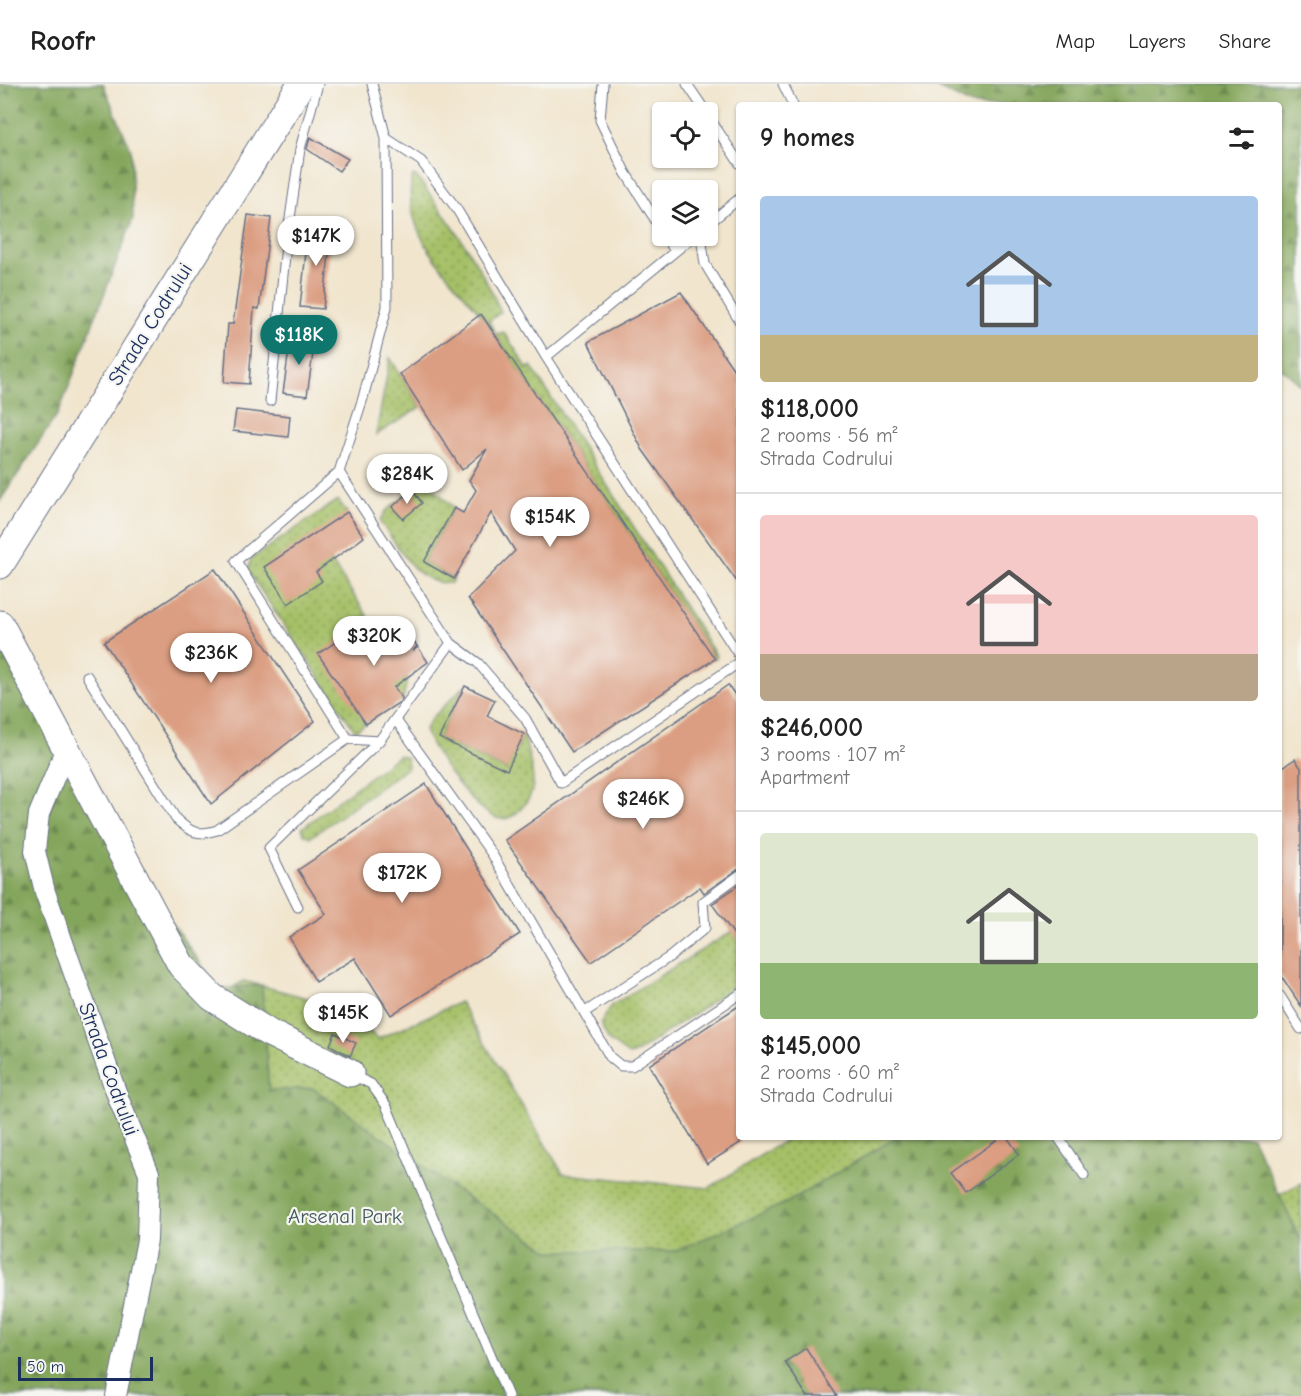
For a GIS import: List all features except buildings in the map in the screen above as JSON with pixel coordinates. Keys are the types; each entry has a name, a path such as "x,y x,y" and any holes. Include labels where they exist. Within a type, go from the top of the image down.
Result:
{"street":[{"name":"Strada Codrului","path":"0,565 301,84"},
{"path":"0,624 181,965 212,997 269,1033 350,1073"},
{"name":"Strada Codrului","path":"66,749 39,814 35,851 45,892 149,1173 147,1240 117,1396"}],"lane":[{"path":"270,401 286,246 300,149 318,84"},
{"path":"348,739 236,561 339,472 363,398 387,307 386,138 372,84"},
{"path":"603,84 600,120 625,172 652,215"},
{"path":"687,84 699,102"},
{"path":"783,84 792,102"},
{"path":"718,131 736,158"},
{"path":"386,138 421,162 456,208 546,357 736,651"},
{"path":"718,216 736,201"},
{"path":"672,246 675,251"},
{"path":"546,357 681,246"},
{"path":"702,246 705,264 736,315"},
{"path":"339,472 452,643 478,663 525,718 561,783 736,665"},
{"path":"298,907 269,849 378,741 452,643"},
{"path":"87,676 176,819 186,828 202,834 217,830 348,739 378,741"},
{"path":"395,719 492,854 610,1057 621,1066 632,1066 736,997"},
{"path":"585,1012 671,956 705,928 703,902 736,879"},
{"path":"1282,999 1301,1029"},
{"path":"350,1073 371,1084 386,1105 508,1396"},
{"path":"1060,1140 1084,1175"}],"green space":[{"path":"0,84 103,84 131,150 133,219 59,412 0,501"},
{"path":"930,84 1301,84 1301,385 1282,369 1282,102 966,102"},
{"path":"413,175 417,177 452,226 484,276 501,312 489,321 496,334 504,332 528,369 531,366 717,657 715,659 490,327 433,256 422,237 412,211 410,193"},
{"path":"390,358 421,407 376,435"},
{"path":"424,479 454,508 424,562 454,579 451,583 438,582 418,572 380,522 386,511"},
{"path":"338,500 347,512 331,561 408,677 403,699 355,731 248,571 251,559"},
{"name":"Arsenal Park","path":"0,639 103,827 219,989 262,985 269,1091 313,1088 455,1189 550,1251 676,1251 790,1201 892,1140 1253,1140 1301,1241 1301,1396 0,1396"},
{"path":"465,685 439,738 506,770 524,734 533,775 532,788 523,806 507,818 492,816 468,796 435,752 425,729 432,718"},
{"path":"399,755 407,758 408,767 311,837 304,834 302,828"},
{"path":"736,929 736,985 636,1053 629,1055 609,1041 600,1023 612,1005"},
{"name":"Arsenal Park","path":"244,981 348,1009 377,1039 460,1002 563,1174 709,1188 785,1140 1128,1140 1200,1237 1301,1183 1301,1396 129,1396 206,1002"}]}
